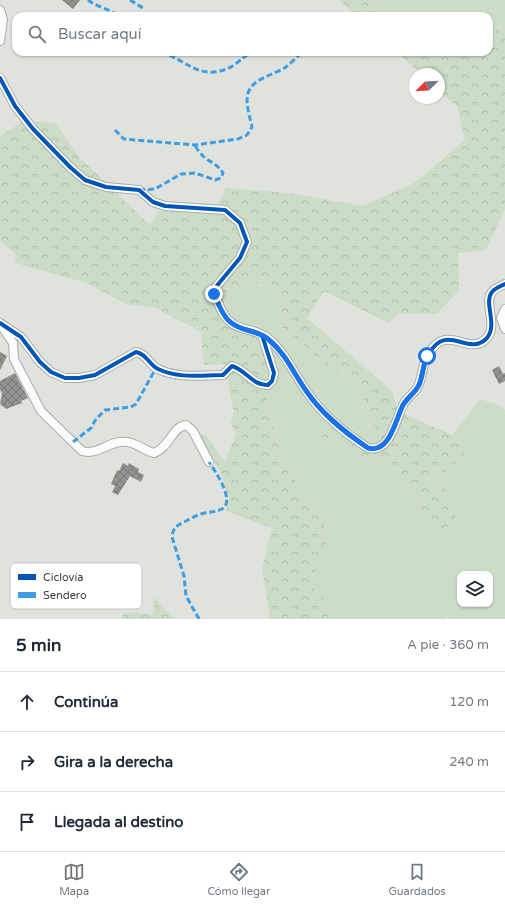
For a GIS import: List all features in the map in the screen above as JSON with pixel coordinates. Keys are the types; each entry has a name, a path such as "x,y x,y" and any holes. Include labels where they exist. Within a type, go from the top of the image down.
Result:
{"street":[{"path":"0,10 3,20 0,41"},
{"path":"0,78 15,106 33,129 70,167 85,180 106,187 139,190 153,202 165,206 225,210 240,223 247,242 240,258 219,281 214,294 223,314 230,323 238,328 262,335 269,340 284,355 307,393 332,419 364,446 372,450 384,444 388,440 404,403 417,388 424,362 436,344 442,340 475,344 486,339 491,329 490,295 495,289 505,284"},
{"path":"505,309 501,318 505,329"},
{"path":"0,323 21,337 40,362 51,372 64,378 79,378 95,375 136,352 144,355 156,368 186,377 200,374 223,375 232,366 244,372 258,384 268,385 272,381 274,373 262,335"},
{"path":"0,323 13,343 14,359 41,410 82,452 88,453 114,443 127,442 154,453 164,448 178,429 186,425 193,431 209,462"}],"green space":[{"path":"339,0 371,0 387,12 352,12"},
{"path":"371,0 505,0 505,26 493,32 493,12 387,12"},
{"path":"505,26 505,209 486,250 458,253 459,290 437,314 398,314 388,323 324,291 307,318 392,391 398,411 390,432 382,442 375,428 363,395 280,325 282,295 248,279 227,292 220,315 260,337 271,373 265,394 282,463 295,480 295,492 323,522 327,540 311,586 330,605 330,619 268,619 270,617 262,569 272,528 226,511 229,498 221,473 196,431 208,438 225,462 236,434 230,421 234,414 225,364 204,365 201,332 156,308 126,304 86,283 15,263 16,254 0,241 0,136 24,121 55,123 80,158 150,225 159,211 218,204 226,188 289,193 363,206 416,182 465,140 457,107 445,96 445,68 414,68 401,56 493,56 493,32"},
{"path":"248,279 282,295 280,325 363,395 375,428 382,442 377,446 368,446 333,418 309,391 271,338 266,334 241,326 231,320 223,308 227,292"},
{"path":"267,341 330,421 325,442 335,435 362,465 378,460 405,475 402,482 413,490 429,525 451,493 427,479 440,466 443,472 465,455 452,435 480,399 499,405 505,410 505,619 449,619 447,615 446,619 330,619 330,605 310,586 327,540 323,522 295,492 295,480 282,463 265,394"},
{"path":"402,413 452,435 465,455 443,473 440,466 427,479 451,493 445,505 461,523 436,530 429,525 413,490 401,482 404,475 378,460 362,465 335,435 325,442 319,435 330,421 378,450"},
{"path":"154,597 174,619 122,619 123,614 134,612 153,615"}],"building":[{"path":"62,0 80,0 73,9"},
{"path":"0,352 7,356 0,370"},
{"path":"499,366 503,374 505,373 505,381 499,384 492,370"},
{"path":"15,373 28,398 21,401 22,403 6,409 0,404 2,394 0,389 0,381"},
{"path":"123,463 128,466 129,463 139,469 138,472 144,475 141,482 130,476 118,495 112,492 115,486 111,484 117,470 119,471"}],"marked path":[{"path":"88,0 111,12"},
{"path":"130,0 143,8"},
{"path":"170,56 201,71 209,72 229,68 246,56"},
{"path":"115,130 124,139 195,145 238,139 247,135 252,127 247,101 248,93 251,88 259,80 286,67 298,56"},
{"path":"139,190 155,189 181,174 195,173 215,180 221,178 223,173 220,169 202,155 195,145"},
{"path":"73,442 91,428 96,419 105,410 131,407 136,404 156,368"},
{"path":"199,619 186,596 184,576 172,537 174,529 179,525 204,513 220,510 226,505 226,493 216,472 209,462"}],"cycle path":[{"path":"0,78 15,106 33,129 70,167 85,180 106,187 139,190 153,202 165,206 225,210 240,223 247,242 240,258 215,288 216,297 224,315 236,326 263,335 270,340 281,352 307,392 327,416 368,448 376,448 382,445 392,433 404,403 418,387 426,358 435,345 442,341 450,340 472,344 479,343 486,339 490,334 491,328 490,297 495,289 505,284"},
{"path":"0,323 21,337 40,362 51,372 65,378 79,378 95,375 136,352 143,355 155,367 166,372 190,376 223,375 232,366 258,383 268,385 272,381 274,373 262,335"}],"route":[{"path":"214,294 223,314 230,323 238,328 262,335 269,340 284,355 307,393 346,432 372,450 378,448 388,440 404,403 415,392 419,384 424,362 427,356"}]}
